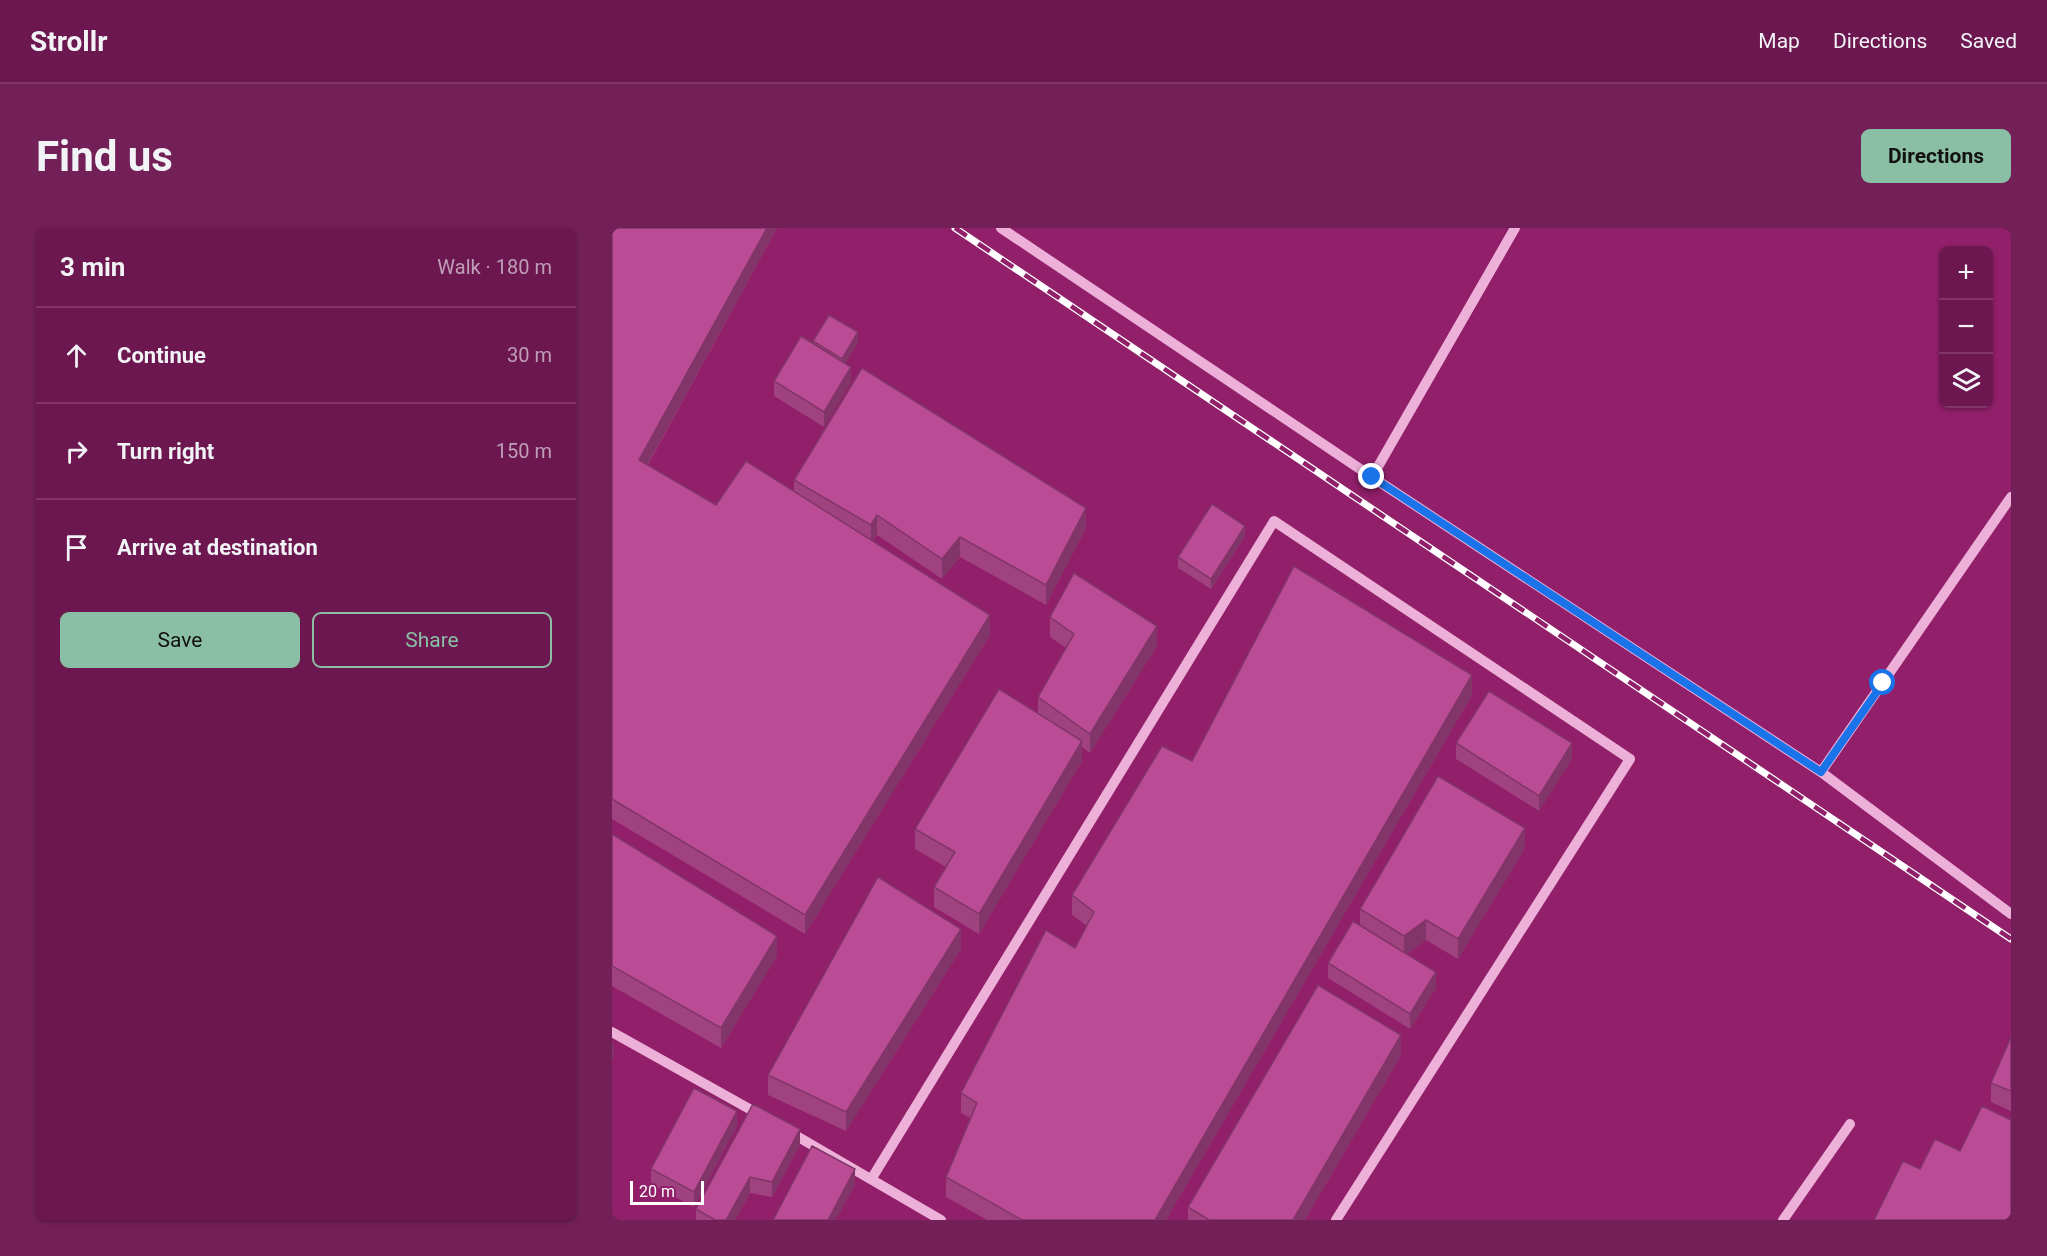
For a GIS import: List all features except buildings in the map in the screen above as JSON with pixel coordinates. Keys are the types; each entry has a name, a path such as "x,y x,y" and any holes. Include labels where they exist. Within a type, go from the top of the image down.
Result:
{"street":[{"path":"1001,228 1372,477 1821,772 2011,914"},
{"path":"1372,477 1515,228"},
{"path":"1821,772 2011,497"},
{"path":"872,1178 1274,521 1630,759 1336,1220"},
{"path":"612,1032 768,1119"},
{"path":"1782,1220 1850,1124"},
{"path":"778,1125 941,1220"}],"railway":[{"path":"955,228 2011,939"}],"route":[{"path":"1372,477 1821,772 1883,683"}]}
